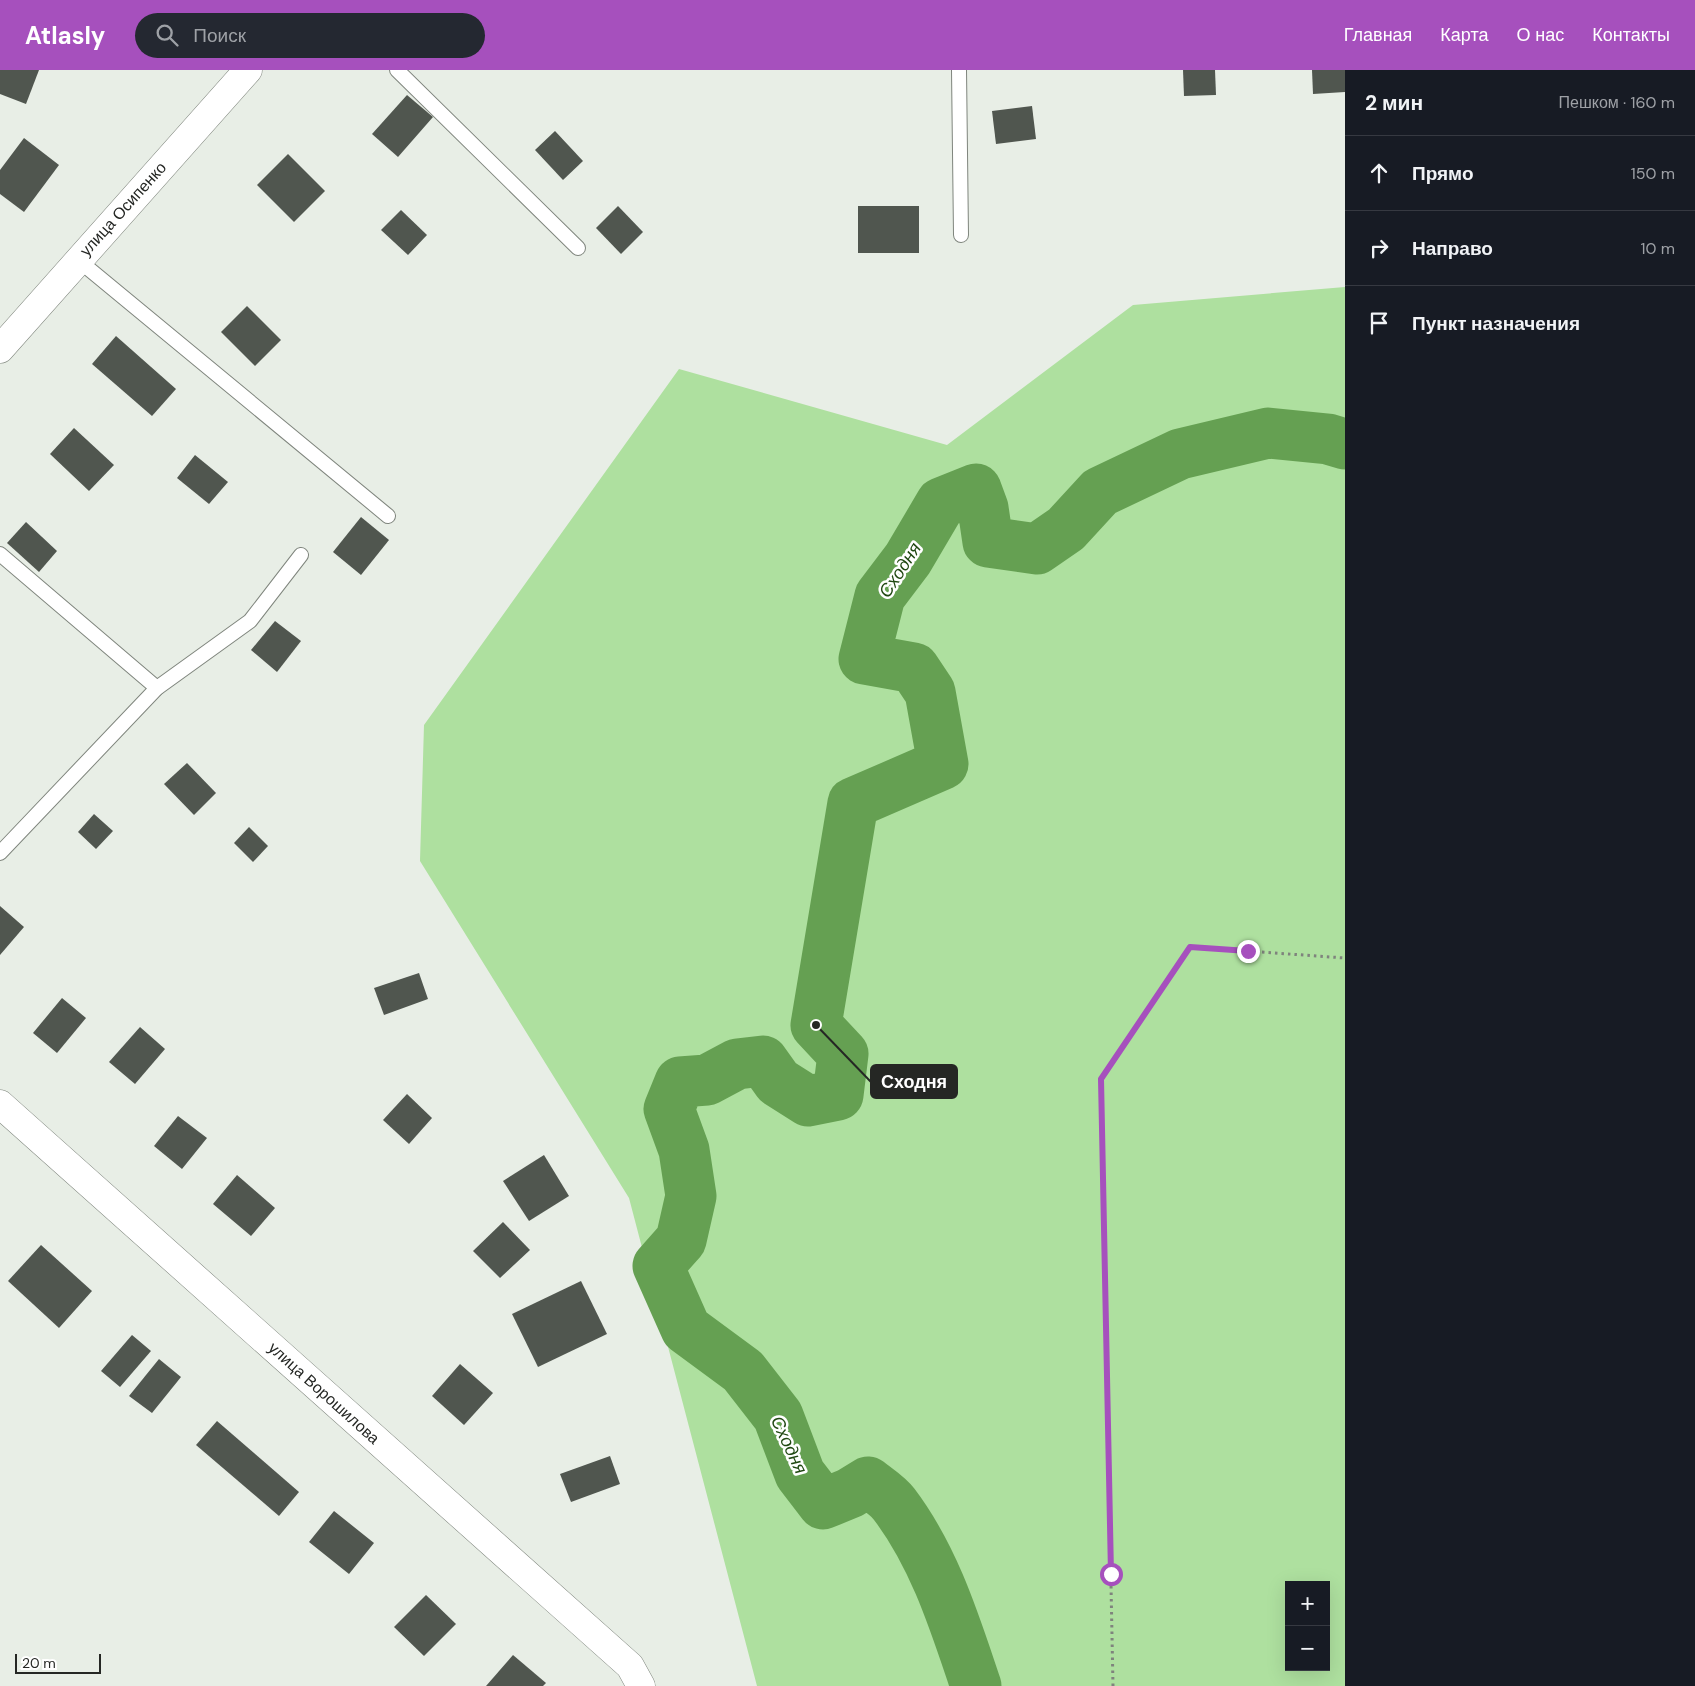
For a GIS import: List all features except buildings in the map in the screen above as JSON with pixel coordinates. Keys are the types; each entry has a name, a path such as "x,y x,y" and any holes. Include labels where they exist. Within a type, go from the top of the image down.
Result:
{"street":[{"name":"улица Осипенко","path":"0,349 248,70"},
{"name":"улица Ворошилова","path":"0,1104 630,1666 641,1686"}],"lane":[{"path":"397,70 578,248"},
{"path":"959,70 961,235"},
{"path":"78,259 388,516"},
{"path":"0,554 157,688"},
{"path":"0,853 157,688 250,621 301,555"}],"path":[{"path":"1113,1686 1101,1079 1190,947 1345,958"}],"green space":[{"path":"1345,287 1345,1686 757,1686 629,1198 420,861 424,725 679,369 947,445 1133,305"}],"waterway":[{"name":"Сходня","path":"976,1686 952,1615 932,1569 921,1546 894,1504 886,1495 868,1482 850,1493 823,1504 800,1474 778,1416 743,1371 686,1329 658,1266 681,1240 691,1196 684,1150 669,1109 680,1082 707,1080 737,1064 763,1061 778,1082 808,1101 838,1095 843,1054 816,1025 853,803 943,764 930,692 914,668 864,659 880,596 908,559 941,503 976,489 983,508 988,542 1037,549 1066,529 1100,492 1180,454 1268,433 1328,439 1345,444"}],"place":[{"name":"Сходня","path":"816,1025"}],"route":[{"path":"1111,1574 1101,1079 1190,947 1248,951"}]}
